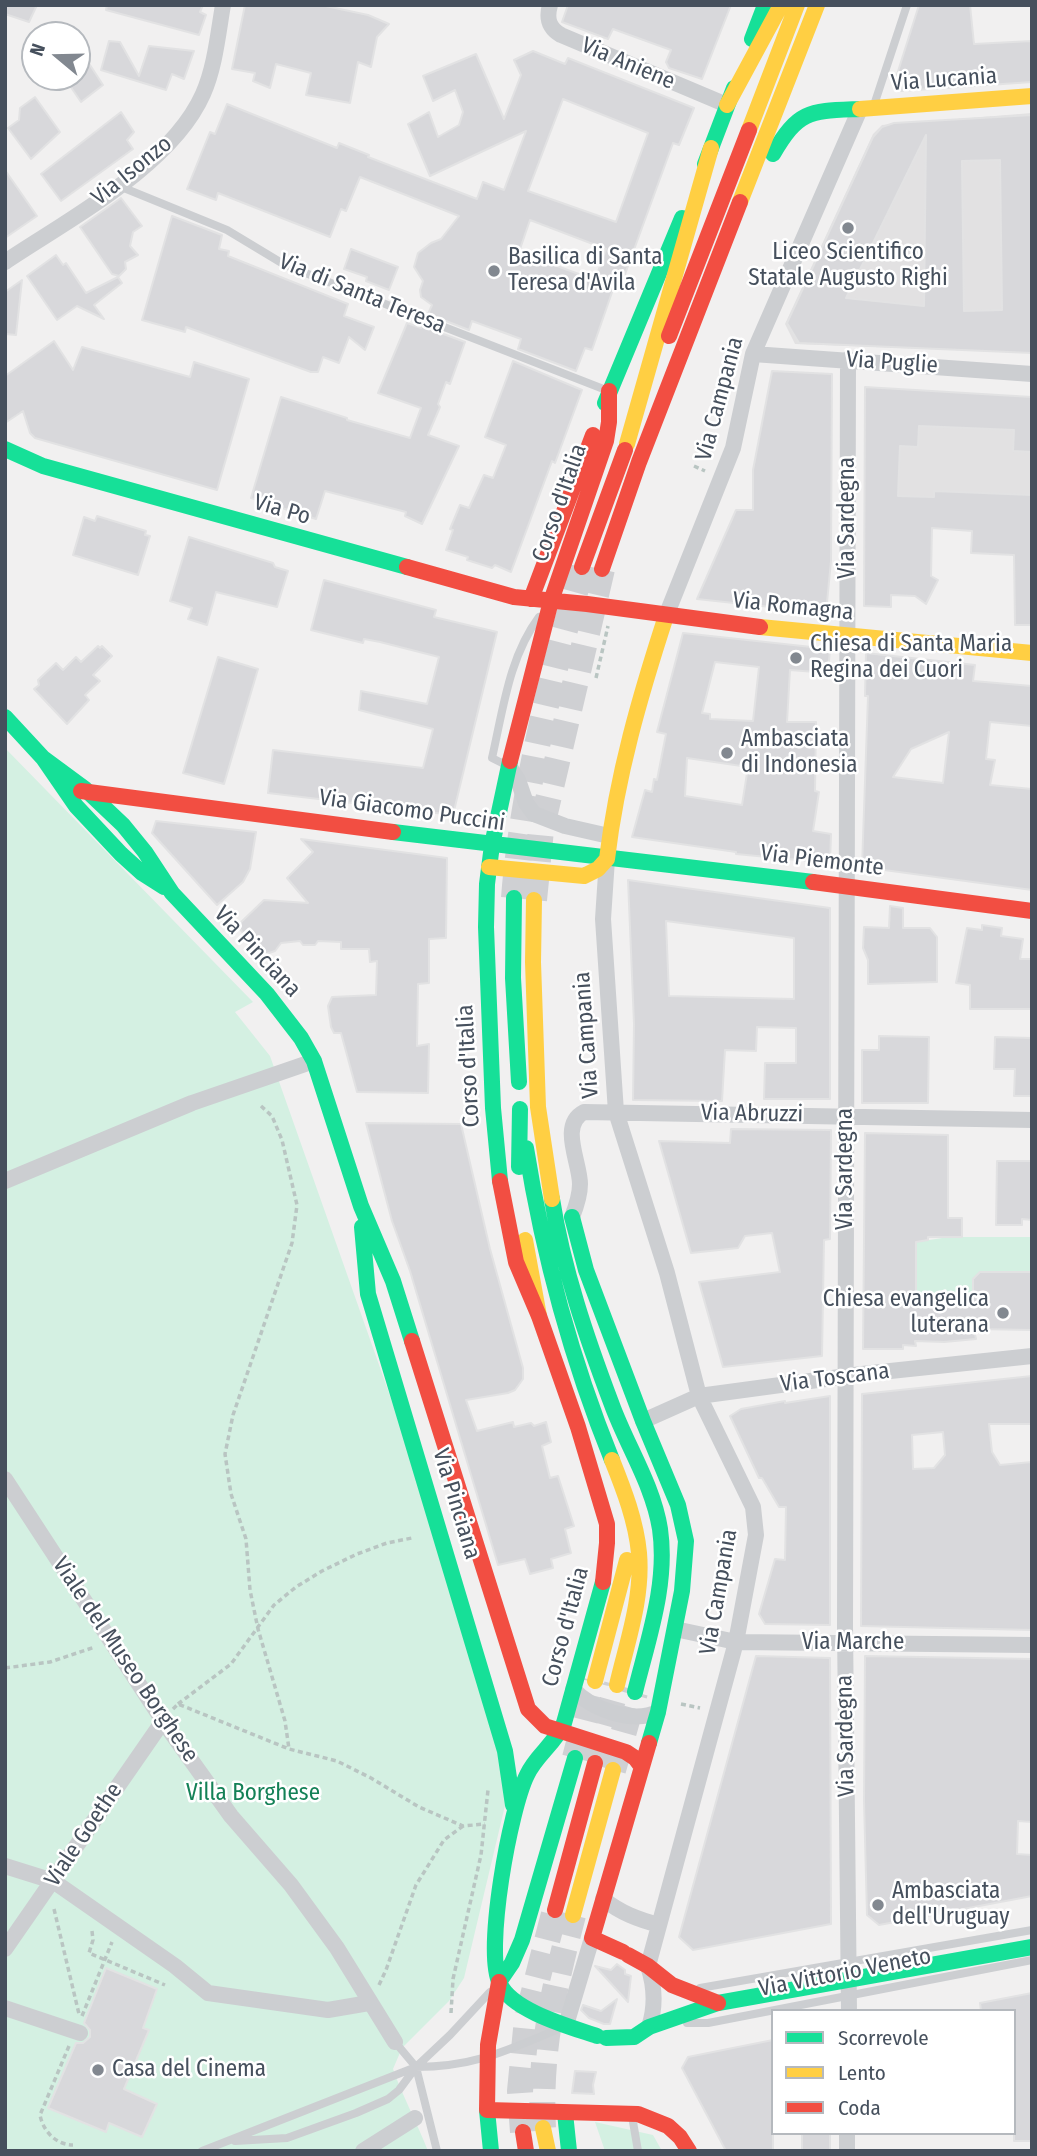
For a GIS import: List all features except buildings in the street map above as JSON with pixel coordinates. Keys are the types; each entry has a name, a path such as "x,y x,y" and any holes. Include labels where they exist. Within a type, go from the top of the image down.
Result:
{"main road":[{"name":"Corso d'Italia","path":"531,599 609,391 711,148 765,5"},
{"path":"727,105 781,5"},
{"name":"Corso d'Italia","path":"582,567 599,516 797,5"},
{"path":"602,569 639,462 817,5"},
{"name":"Via Lucania","path":"713,275 778,145 793,122 810,112 1032,96"},
{"path":"627,444 711,148"},
{"name":"Corso d'Italia","path":"499,1982 496,1933 502,1880 515,1814 527,1774 561,1732 603,1580 608,1537 607,1524 582,1440 539,1316 516,1262 498,1168 486,927 489,867 509,766 551,601 606,440 609,391"},
{"name":"Via Po","path":"5,449 43,467 486,590 551,601"},
{"name":"Via Romagna","path":"551,601 666,616 1032,653"},
{"name":"Via Campania","path":"607,859 609,836 630,737 666,616"},
{"name":"Via Pinciana","path":"5,718 43,758 88,790 146,854 170,891 290,1022 314,1061 361,1206 393,1281 525,1703 539,1722 561,1732"},
{"name":"Via Pinciana","path":"43,758 64,791 128,861 170,891"},
{"name":"Via Giacomo Puccini","path":"64,791 88,790 607,859"},
{"name":"Via Piemonte","path":"607,859 847,886 1032,911"},
{"name":"Via Giacomo Puccini","path":"489,867 584,876 598,869 607,859"},
{"path":"514,898 513,978 520,1110 536,1216 555,1291 598,1426 622,1487 638,1549 638,1588 617,1685"},
{"path":"534,900 538,1107 554,1212 576,1299 612,1406 654,1503 660,1530 660,1587 635,1692"},
{"path":"535,1032 572,1217 586,1270 603,1376"},
{"path":"520,1110 518,1151 522,1218 539,1316"},
{"name":"Via Pinciana","path":"361,1206 368,1294 505,1751 515,1814"},
{"path":"586,1270 678,1505 685,1531 685,1566 658,1712 592,1937 648,1966 672,1985 718,2003"},
{"path":"595,1681 627,1558 631,1517"},
{"path":"561,1732 626,1752 641,1766"},
{"path":"491,2151 487,2110 490,2019 499,1982 512,1963 522,1940 575,1758"},
{"path":"555,1910 595,1763"},
{"path":"573,1915 613,1770"},
{"name":"Via Vittorio Veneto","path":"566,2025 602,2037 630,2038 649,2027 718,2003 849,1995 1032,1947"},
{"path":"499,1982 506,1992 525,2006 566,2025"},
{"path":"487,2110 631,2113 653,2118 673,2128 682,2137 689,2151"},
{"path":"565,2113 569,2151"},
{"path":"543,2128 548,2151"},
{"path":"523,2132 526,2151"}],"street":[{"name":"Via Isonzo","path":"5,262 119,186 161,152 192,115 210,76 223,5"},
{"name":"Via Aniene","path":"550,5 548,13 551,26 561,35 727,105"},
{"name":"Via Campania","path":"666,616 733,448 753,354 867,109"},
{"name":"Via Puglie","path":"753,354 1032,374"},
{"name":"Via Sardegna","path":"848,359 845,1642 849,1995"},
{"path":"509,766 534,814 565,827 609,836"},
{"name":"Via Campania","path":"607,859 603,919 616,1112 667,1273 699,1396 753,1507 756,1535 736,1642 648,1966"},
{"path":"5,1181 192,1103 314,1061"},
{"name":"Via Abruzzi","path":"572,1217 580,1188 572,1124 584,1111 1032,1120"},
{"name":"Via Toscana","path":"643,1421 699,1396 1032,1356"},
{"name":"Viale del Museo Borghese","path":"5,1479 163,1721 231,1816 291,1885 337,1948 395,2042"},
{"name":"Via Marche","path":"675,1629 736,1642 1032,1645"},
{"path":"573,1689 593,1704 630,1716 645,1717 658,1712"},
{"name":"Viale Goethe","path":"5,1949 163,1721"},
{"path":"5,1866 49,1886 175,1966 208,1993 328,2010 369,2003"},
{"path":"603,1899 631,1917 659,1925"},
{"path":"566,2025 592,1937"},
{"path":"648,1966 655,2002 649,2027"},
{"path":"5,2008 80,2026"},
{"path":"363,2151 415,2118"}],"lane":[{"path":"867,109 906,5"},
{"name":"Via di Santa Teresa","path":"119,186 227,230 285,265 609,391"},
{"name":"Via Vittorio Veneto","path":"686,1991 1032,1930"},
{"name":"Via Vittorio Veneto","path":"778,2009 1032,1960"},
{"path":"226,2142 287,2138 355,2113 394,2095 416,2067 499,1982"},
{"name":"Via Vittorio Veneto","path":"667,2021 708,2023 771,2010"},
{"path":"202,2151 416,2067 450,2066 487,2059 566,2025"},
{"path":"395,2042 416,2067 437,2151"},
{"path":"631,2113 638,2151"}],"path":[{"path":"694,466 705,471"},
{"path":"596,678 612,607"},
{"path":"261,1106 272,1116 282,1140 297,1205 292,1243 233,1415 225,1454 231,1494 246,1539 250,1590 258,1629 285,1721 289,1749"},
{"path":"163,1721 178,1704 231,1664 274,1605 296,1587 322,1570 387,1543 412,1538"},
{"path":"5,1668 50,1662 111,1642"},
{"path":"675,1703 703,1709"},
{"path":"178,1704 246,1734 337,1762 371,1778 419,1807 463,1826 485,1824"},
{"path":"451,2015 453,1979 481,1855 488,1788"},
{"path":"369,2003 386,1970 416,1885 444,1840 463,1826"},
{"path":"49,1886 80,2026"},
{"path":"88,1923 93,1940 89,1953 165,1985"}],"shaded area":[{"path":"1032,113 1032,353 795,344 785,324 873,134 882,125"},
{"path":"865,387 1032,397 1032,534 864,524"}],"green space":[{"name":"Villa Borghese","path":"5,748 253,1002 235,1012 270,1056 456,1583 508,1793 464,1978 449,2001 402,2048 393,2069 428,2151 5,2151"},
{"path":"949,1237 1032,1237 1032,1272 980,1272 973,1279 973,1297 916,1296 916,1242"},
{"path":"595,2122 653,2135 662,2151 605,2151"}],"tunnel":[{"path":"514,898 531,774 582,567"},
{"path":"534,900 541,830 602,569"},
{"path":"575,1758 595,1681"},
{"path":"595,1763 617,1685"},
{"path":"613,1770 635,1692"},
{"path":"523,2132 520,2091 527,2019 555,1910"},
{"path":"543,2128 543,2072 549,2020 573,1915"}],"traffic: fast":[{"path":"752,39 765,5"},
{"path":"705,164 734,88"},
{"path":"773,154 791,128 808,115 860,109"},
{"path":"605,403 682,218"},
{"path":"5,449 43,466 407,567"},
{"path":"5,717 43,758 76,806 121,854 142,873 164,887"},
{"path":"43,758 85,789 123,825 172,893 267,994 301,1038 314,1061 361,1206 393,1281 412,1341"},
{"path":"500,1181 493,1108 486,927 487,884 492,845 510,761"},
{"path":"393,832 813,882"},
{"path":"514,898 513,978 519,1082"},
{"path":"519,1167 520,1109"},
{"path":"526,1148 560,1307 612,1460"},
{"path":"552,1199 569,1278 585,1329 618,1420 652,1497 660,1529 662,1550 659,1591 635,1692"},
{"path":"572,1217 586,1270 678,1505 686,1541 682,1591 658,1712 649,1743"},
{"path":"362,1227 368,1294 505,1751 513,1805"},
{"path":"597,2036 543,2017 507,1994 500,1984 496,1967 495,1942 501,1880 520,1792 535,1761 556,1737 564,1723 603,1582"},
{"path":"499,1982 512,1963 522,1940 575,1758"},
{"path":"606,2038 634,2037 649,2027 718,2003 1032,1947"},
{"path":"487,2110 491,2151"},
{"path":"565,2113 569,2151"}],"traffic: slow":[{"path":"727,105 781,5"},
{"path":"749,130 797,5"},
{"path":"740,202 817,5"},
{"path":"860,109 1032,96"},
{"path":"627,444 711,148"},
{"path":"607,859 630,736 666,616"},
{"path":"760,627 1032,653"},
{"path":"489,867 584,876 598,869 607,859"},
{"path":"534,900 533,962 538,1107 552,1199"},
{"path":"525,1240 539,1316"},
{"path":"612,1460 632,1517 640,1570 633,1620 617,1685"},
{"path":"595,1681 627,1560"},
{"path":"573,1915 613,1770"},
{"path":"543,2128 548,2151"}],"traffic: jam":[{"path":"669,336 749,130"},
{"path":"602,569 639,462 740,202"},
{"path":"510,761 551,601 606,441 609,391"},
{"path":"531,599 593,435"},
{"path":"582,567 625,450"},
{"path":"407,567 514,597 760,627"},
{"path":"81,791 393,832"},
{"path":"813,882 1032,911"},
{"path":"500,1181 516,1262 539,1316 578,1427 607,1524 603,1582"},
{"path":"412,1341 528,1709 545,1726 626,1752 641,1766"},
{"path":"623,1952 592,1938 649,1743"},
{"path":"555,1910 595,1763"},
{"path":"628,1955 648,1966 672,1985 718,2003"},
{"path":"499,1982 488,2045 487,2110 638,2114 668,2126 680,2137 689,2151"},
{"path":"523,2132 526,2151"}],"place":[{"name":"Liceo Scientifico Statale Augusto Righi","path":"848,228"},
{"name":"Basilica di Santa Teresa d'Avila","path":"494,271"},
{"name":"Chiesa di Santa Maria Regina dei Cuori","path":"796,658"},
{"name":"Ambasciata di Indonesia","path":"727,753"},
{"name":"Chiesa evangelica luterana","path":"1003,1313"},
{"name":"Ambasciata dell'Uruguay","path":"878,1905"},
{"name":"Casa del Cinema","path":"98,2070"}]}
